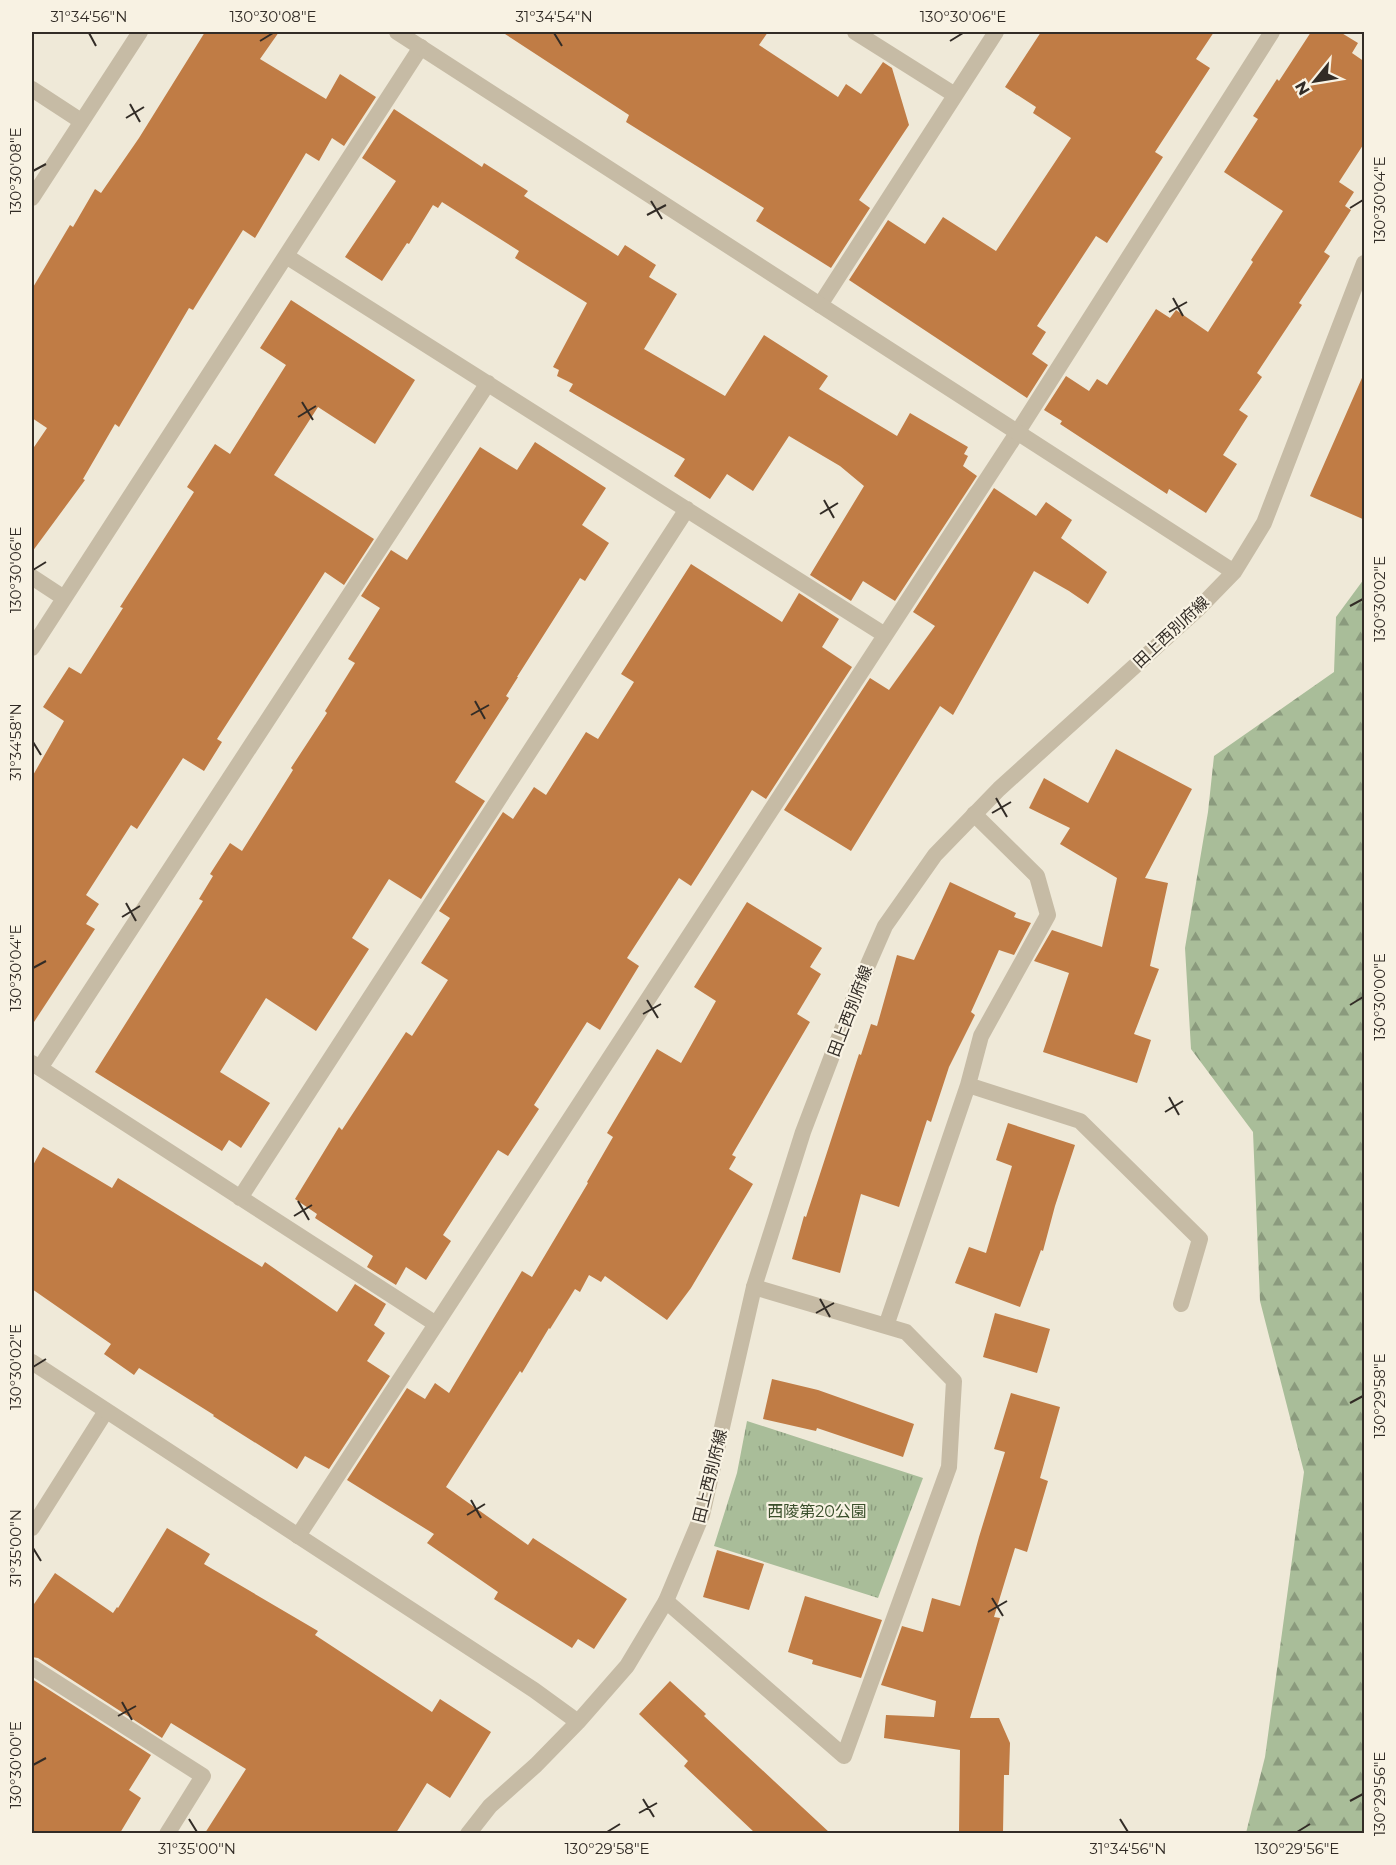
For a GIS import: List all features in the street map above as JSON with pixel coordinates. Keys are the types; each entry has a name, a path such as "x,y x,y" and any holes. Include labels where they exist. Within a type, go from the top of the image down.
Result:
{"street":[{"path":"32,198 140,32"},
{"path":"397,32 1234,572"},
{"path":"855,32 955,95"},
{"path":"820,305 996,32"},
{"path":"298,1536 1017,433 1272,32"},
{"path":"32,648 421,47"},
{"path":"32,89 81,121"},
{"path":"286,256 885,635"},
{"name":"田上西別府線","path":"468,1833 490,1806 536,1765 578,1722 627,1666 666,1601 702,1515 754,1287 803,1132 857,990 885,926 935,855 974,814 1199,608 1234,572 1264,523 1365,263"},
{"path":"436,1324 36,1065 488,383"},
{"path":"240,1198 687,509"},
{"path":"32,577 64,598"},
{"path":"886,1326 968,1085 981,1036 1048,915 1037,876 974,814"},
{"path":"968,1085 1080,1120 1200,1239 1181,1304"},
{"path":"666,1601 844,1756 949,1467 954,1381 906,1332 754,1287"},
{"path":"32,1362 534,1690 578,1722"},
{"path":"32,1528 106,1411"},
{"path":"32,1667 203,1776 167,1833"}],"green space":[{"path":"1364,579 1364,1833 1246,1833 1265,1757 1304,1472 1260,1301 1253,1132 1191,1049 1185,948 1208,812 1214,756 1334,672 1336,617"},
{"name":"西陵第20公園","path":"747,1421 923,1478 878,1598 714,1546 737,1473"}],"building":[{"path":"205,32 279,32 260,59 326,99 340,74 376,97 344,146 332,138 319,161 306,153 255,238 243,230 193,310 189,308 119,427 115,424 83,479 85,480 32,552 32,450 47,428 32,418 32,289 70,225 73,227 95,189 101,193 139,138"},
{"path":"502,32 768,32 759,45 838,97 846,84 861,94 883,62 892,68 909,125 859,200 870,208 831,268 756,221 764,208 626,122 629,115"},
{"path":"1041,32 1214,32 1196,59 1210,68 1155,152 1163,157 1107,243 1096,236 1037,326 1046,332 1032,354 1048,365 1027,398 849,280 888,220 925,244 943,217 996,251 1071,138 1033,113 1036,107 1005,87"},
{"path":"1311,32 1340,32 1358,43 1352,53 1365,62 1365,142 1339,182 1354,192 1345,206 1351,210 1324,252 1330,256 1299,303 1302,305 1257,373 1262,377 1239,410 1248,416 1223,455 1237,464 1206,513 1169,489 1167,494 1060,424 1062,421 1044,410 1066,376 1089,391 1097,379 1107,385 1156,309 1170,318 1176,310 1208,332 1283,211 1224,172 1258,119 1253,116"},
{"path":"394,109 482,167 484,163 528,191 524,196 618,256 625,245 656,265 649,277 677,294 644,349 725,396 764,335 828,376 819,389 897,436 910,413 968,447 964,454 968,456 963,466 977,476 895,601 863,581 851,601 810,575 864,486 840,466 789,436 753,491 727,474 710,499 674,476 685,459 569,391 573,384 557,376 559,370 553,367 587,303 515,258 519,251 442,202 438,208 433,205 409,244 407,243 382,281 345,257 396,181 362,158"},
{"path":"291,300 415,380 375,444 318,407 274,475 374,539 344,585 325,572 217,739 222,742 204,771 183,758 137,829 131,825 86,895 99,904 86,924 95,929 32,1025 32,777 64,721 43,707 69,667 81,674 123,608 120,607 194,492 187,487 215,444 230,454 286,365 260,348"},
{"path":"1365,371 1365,520 1310,496"},
{"path":"535,442 606,488 582,525 609,543 585,581 580,578 517,677 506,696 509,698 455,782 485,801 421,899 389,879 352,938 369,949 316,1031 266,998 220,1072 270,1103 241,1148 229,1140 222,1151 95,1072 203,901 199,899 213,876 210,874 230,843 242,851 293,770 291,768 327,713 325,711 355,663 348,659 380,608 361,596 391,550 407,560 480,447 517,470"},
{"path":"994,488 1036,516 1046,502 1072,520 1061,538 1107,572 1088,604 1034,571 953,715 940,706 851,851 784,810 870,678 889,690 935,626 913,612"},
{"path":"691,564 782,622 799,593 839,619 822,647 852,667 766,799 752,790 691,886 679,878 627,958 639,966 600,1030 587,1022 534,1105 539,1109 508,1156 498,1150 443,1235 451,1241 426,1280 406,1267 396,1285 367,1267 373,1256 315,1218 317,1214 295,1199 339,1127 342,1130 406,1032 412,1036 448,980 421,963 450,918 439,911 503,812 513,819 534,787 546,795 586,732 598,739 634,682 621,674"},
{"path":"1116,749 1192,789 1145,878 1168,883 1150,966 1159,969 1134,1034 1151,1040 1137,1083 1043,1052 1069,973 1034,961 1052,930 1102,947 1117,878 1060,844 1070,828 1029,808 1044,778 1088,803"},
{"path":"950,882 1016,913 1014,917 1031,923 1014,955 999,950 971,1012 975,1015 949,1067 931,1122 927,1120 899,1207 861,1194 840,1273 792,1259 804,1216 806,1217 859,1054 861,1055 871,1024 877,1026 897,955 914,960"},
{"path":"747,902 822,948 810,967 821,974 797,1014 810,1022 732,1155 736,1157 729,1169 753,1184 691,1288 667,1320 605,1276 601,1282 589,1275 580,1292 575,1289 446,1487 528,1545 533,1538 627,1599 594,1649 578,1639 572,1648 494,1599 498,1592 427,1543 434,1534 347,1480 407,1388 425,1399 435,1383 449,1393 522,1271 532,1277 588,1183 613,1137 607,1133 657,1049 681,1063 716,1001 694,987"},
{"path":"1008,1123 1075,1145 1043,1251 1041,1250 1020,1307 955,1283 969,1247 986,1253 1012,1166 996,1160"},
{"path":"43,1147 112,1188 118,1178 262,1267 265,1262 337,1312 355,1284 386,1304 374,1325 385,1333 367,1361 390,1376 329,1469 305,1456 297,1469 139,1368 134,1375 104,1354 111,1344 32,1289 32,1167"},
{"path":"995,1313 1050,1329 1037,1373 983,1357"},
{"path":"772,1379 818,1390 914,1424 903,1457 817,1428 816,1431 763,1419"},
{"path":"1011,1393 1060,1407 1040,1478 1048,1481 1027,1552 1015,1548 994,1617 1000,1618 970,1718 999,1718 1010,1743 1009,1775 1004,1775 1003,1833 959,1833 960,1750 884,1738 886,1715 934,1717 936,1701 881,1685 902,1626 923,1632 932,1598 960,1606 1005,1452 994,1449"},
{"path":"167,1528 210,1554 204,1564 318,1631 315,1635 432,1712 440,1699 491,1732 450,1798 427,1783 396,1833 205,1833 246,1769 171,1723 162,1738 38,1658 32,1657 32,1607 55,1573 113,1613"},
{"path":"717,1550 764,1564 749,1610 703,1597"},
{"path":"805,1596 882,1620 861,1678 812,1664 813,1660 788,1652"},
{"path":"32,1679 151,1755 129,1790 141,1798 120,1833 32,1833"},
{"path":"670,1681 706,1714 704,1716 830,1833 755,1833 684,1766 688,1761 639,1714"}]}
